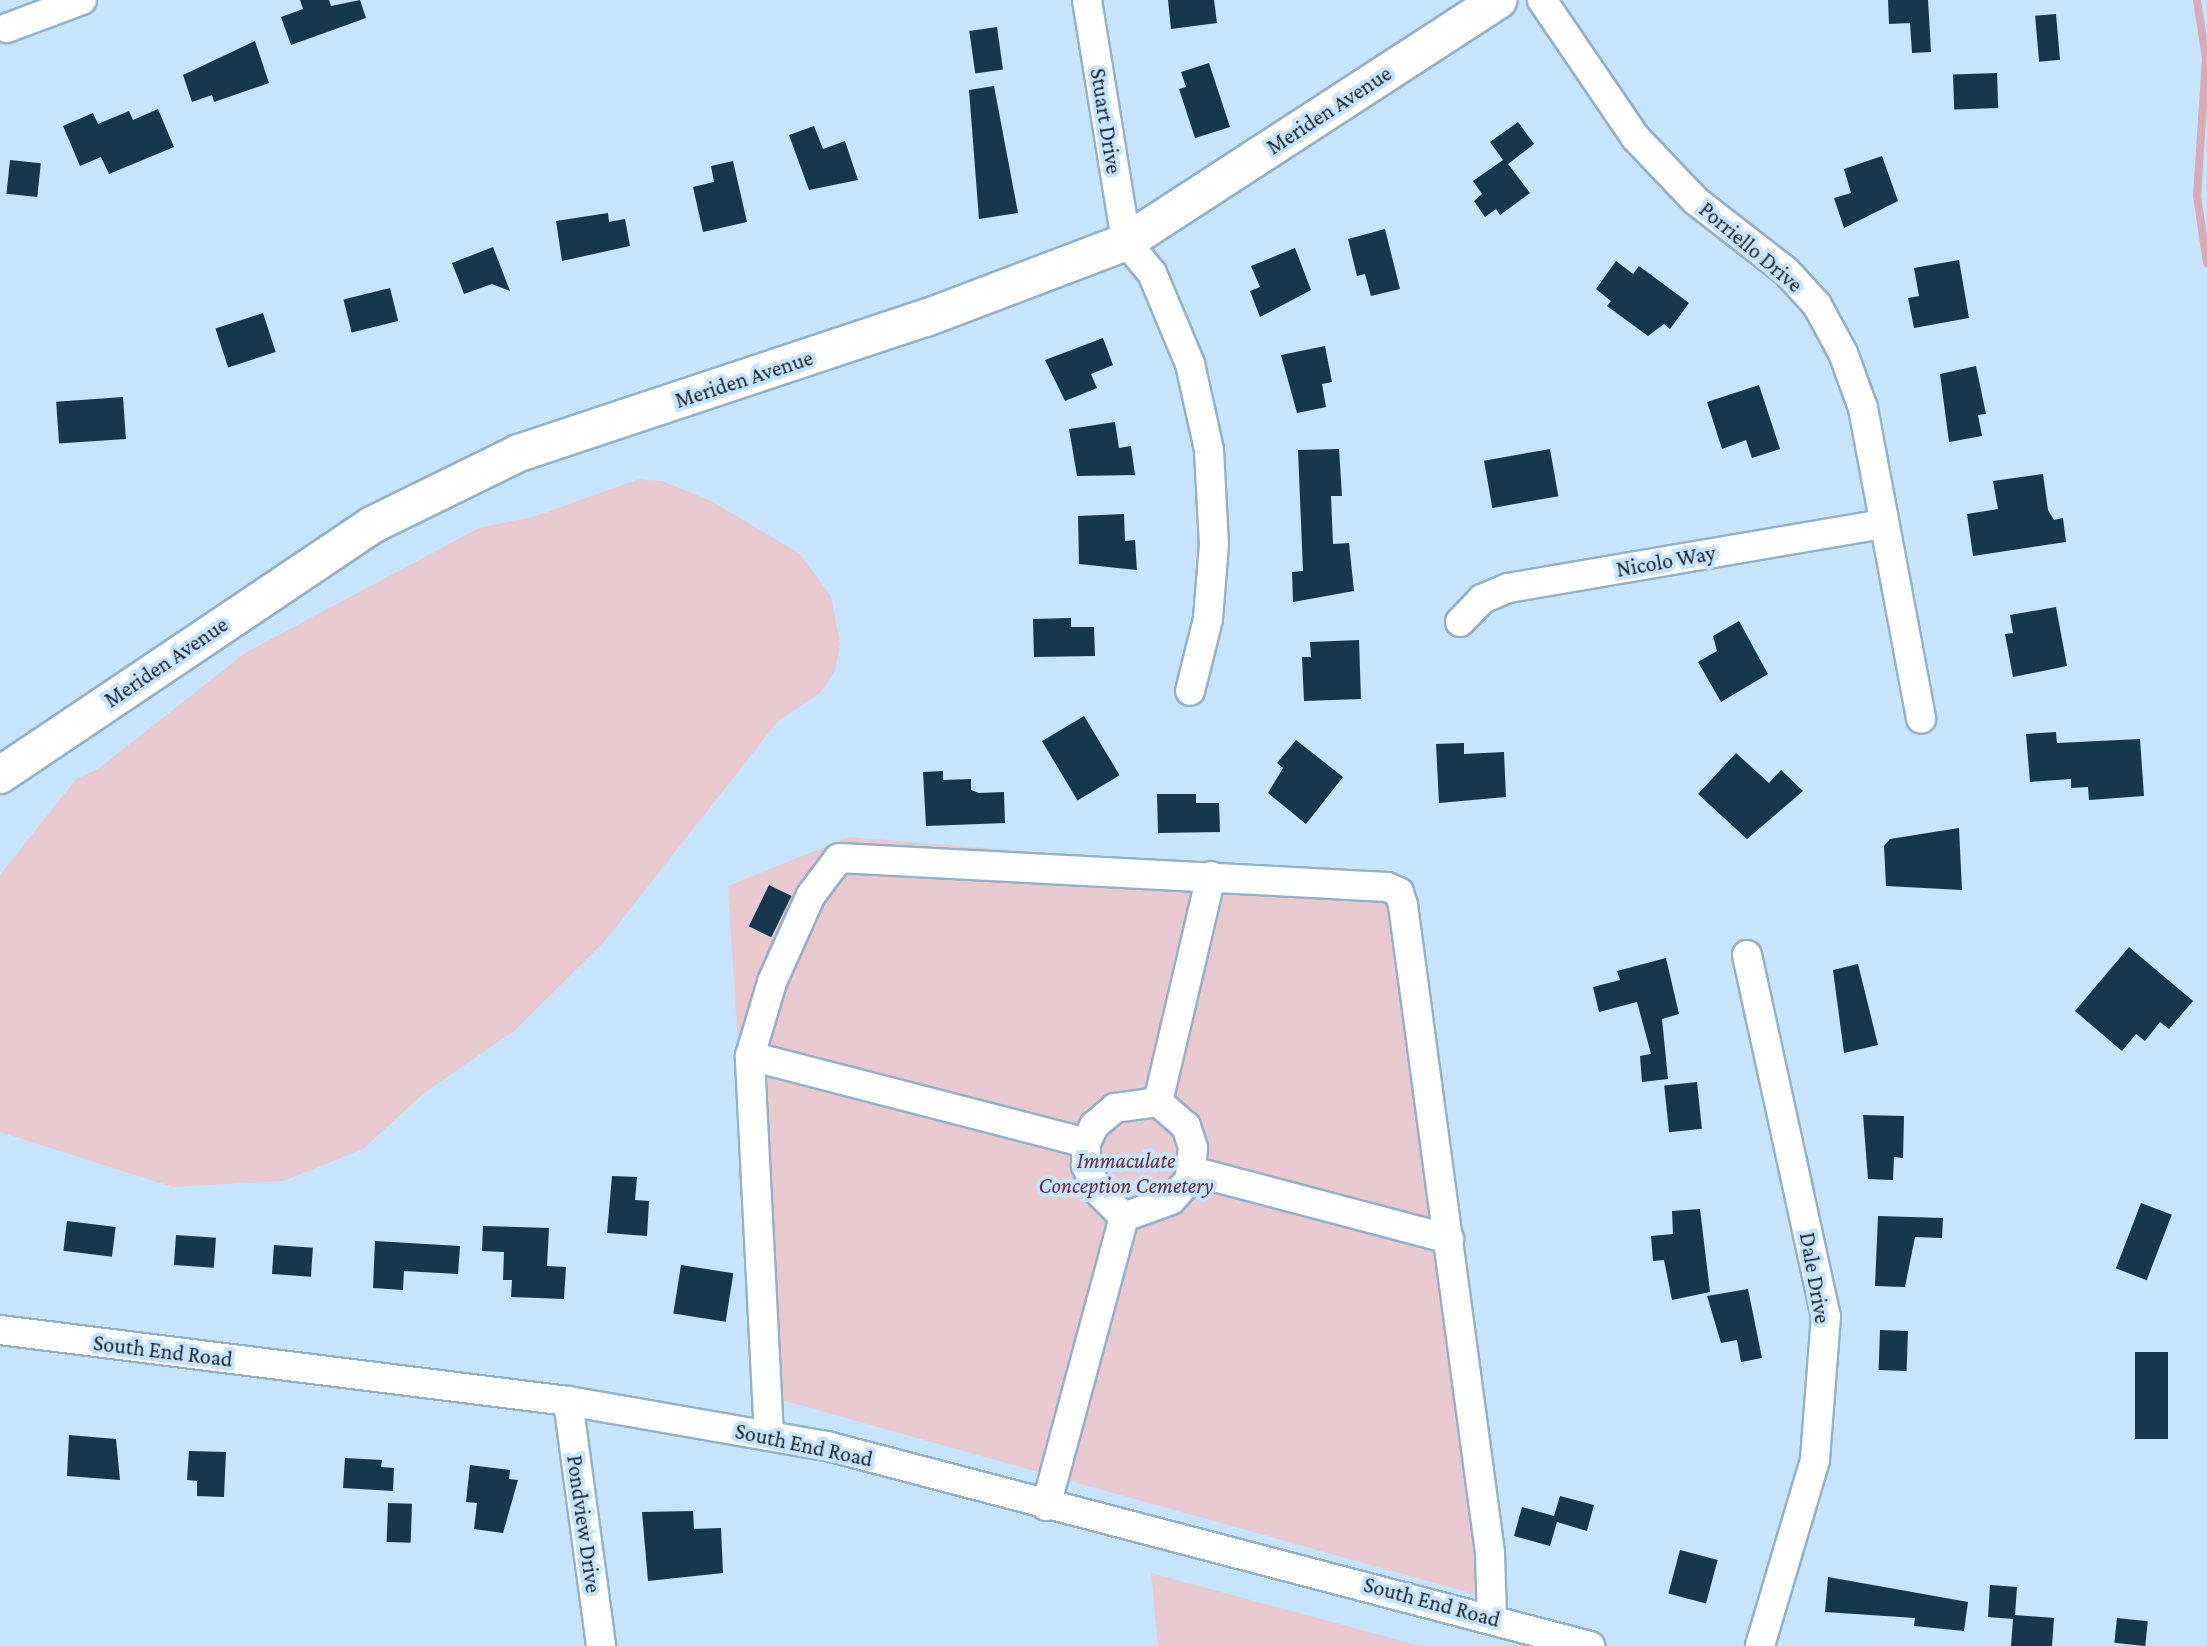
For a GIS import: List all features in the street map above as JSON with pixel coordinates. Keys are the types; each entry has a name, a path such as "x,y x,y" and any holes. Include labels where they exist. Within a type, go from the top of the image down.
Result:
{"main road":[{"name":"Meriden Avenue","path":"0,775 372,525 519,453 926,318 1126,242 1498,0"}],"street":[{"path":"7,28 82,0"},
{"name":"Stuart Drive","path":"1087,0 1126,242"},
{"name":"Porriello Drive","path":"1542,0 1664,171 1786,271 1817,305 1863,408 1921,719"},
{"path":"1126,242 1152,273 1190,364 1209,450 1214,544 1208,619 1190,691"},
{"name":"Nicolo Way","path":"1460,622 1482,599 1508,588 1884,524"},
{"path":"769,1436 750,1056 772,982 811,895 839,858 1387,887 1402,896 1490,1553 1492,1618"},
{"path":"1158,1102 1211,876"},
{"name":"Dale Drive","path":"1747,955 1826,1316 1815,1460 1760,1646"},
{"path":"750,1056 1086,1143"},
{"path":"1158,1102 1186,1126 1192,1171 1171,1200 1124,1217 1098,1191 1086,1165 1086,1143 1094,1126 1115,1108 1158,1102"},
{"path":"1192,1171 1449,1239"},
{"path":"1046,1506 1124,1217"},
{"name":"South End Road","path":"0,1330 568,1401 769,1436 1492,1618 1590,1646"},
{"name":"Pondview Drive","path":"568,1401 601,1646"}],"green space":[{"path":"639,479 662,481 711,501 799,553 831,596 840,644 835,671 820,693 778,721 605,941 514,1031 424,1093 363,1149 283,1181 173,1187 0,1132 0,875 76,779 98,769 245,653 479,528 536,516"},
{"name":"Immaculate Conception Cemetery","path":"849,837 1403,882 1503,1602 760,1394 728,886"},
{"path":"1151,1573 1421,1646 1158,1646"}],"building":[{"path":"300,0 329,0 331,6 360,0 366,18 291,45 281,17 303,9"},
{"path":"1168,0 1214,0 1217,23 1171,29"},
{"path":"1888,0 1928,0 1931,52 1912,53 1910,23 1889,24"},
{"path":"2056,14 2060,60 2039,62 2035,16"},
{"path":"997,27 1003,70 975,73 969,31"},
{"path":"255,41 269,83 214,102 212,95 192,102 183,75"},
{"path":"1209,63 1230,127 1195,138 1179,89 1186,87 1181,72"},
{"path":"1997,73 1998,108 1954,110 1953,75"},
{"path":"994,86 1018,213 979,219 969,90"},
{"path":"158,109 174,147 109,174 101,157 80,166 63,126 93,113 98,124 129,111 133,120"},
{"path":"1518,122 1534,144 1508,164 1530,193 1500,215 1496,209 1485,217 1474,201 1482,194 1473,181 1503,160 1490,142"},
{"path":"814,126 823,149 845,141 858,180 809,190 789,135"},
{"path":"1882,156 1898,201 1844,228 1834,198 1851,193 1844,169"},
{"path":"10,160 41,163 37,197 6,194"},
{"path":"733,161 747,222 703,232 693,187 714,182 711,166"},
{"path":"608,213 609,222 625,219 630,246 562,261 556,221"},
{"path":"1385,229 1400,289 1371,296 1365,274 1357,276 1348,239"},
{"path":"493,247 510,291 492,284 464,294 452,263"},
{"path":"1295,248 1311,290 1260,317 1250,291 1260,287 1251,266"},
{"path":"1959,260 1969,318 1914,328 1908,298 1919,296 1914,268"},
{"path":"1616,261 1633,274 1639,266 1689,303 1670,329 1664,324 1648,336 1607,306 1611,301 1596,289"},
{"path":"390,288 398,321 352,333 343,300"},
{"path":"263,313 276,352 228,367 215,328"},
{"path":"1103,338 1113,365 1091,374 1097,388 1065,401 1045,360"},
{"path":"1325,346 1332,382 1322,384 1326,407 1297,413 1281,355"},
{"path":"1976,366 1986,414 1978,415 1982,436 1949,442 1940,374"},
{"path":"1759,385 1780,449 1752,458 1746,440 1722,449 1707,402"},
{"path":"123,397 126,439 59,444 56,402"},
{"path":"1115,422 1119,448 1131,446 1135,475 1077,476 1069,429"},
{"path":"1339,449 1342,496 1331,496 1333,544 1349,543 1354,591 1293,602 1292,572 1303,571 1298,450"},
{"path":"1550,449 1558,496 1492,508 1484,461"},
{"path":"2043,474 2048,510 2054,520 2063,518 2066,542 1973,556 1967,514 1998,509 1993,481"},
{"path":"1124,514 1125,541 1135,540 1137,570 1079,564 1078,516"},
{"path":"2056,607 2067,666 2013,677 2005,634 2013,633 2010,615"},
{"path":"1071,618 1071,627 1094,627 1095,656 1034,657 1033,619"},
{"path":"1739,621 1768,674 1721,702 1698,662 1717,651 1713,636"},
{"path":"1359,640 1361,699 1304,701 1302,657 1311,657 1310,642"},
{"path":"1084,716 1120,775 1078,800 1042,741"},
{"path":"2056,732 2057,743 2140,739 2144,796 2089,800 2088,787 2071,788 2071,779 2030,782 2026,734"},
{"path":"1296,740 1343,777 1306,824 1268,793 1283,768 1277,763"},
{"path":"1464,743 1464,754 1504,752 1506,797 1439,803 1436,744"},
{"path":"1736,753 1769,783 1781,770 1803,791 1747,839 1698,794"},
{"path":"943,771 943,780 971,779 971,790 979,793 1004,792 1005,823 926,826 923,772"},
{"path":"1157,794 1196,794 1196,803 1219,803 1220,832 1158,833"},
{"path":"1959,828 1962,890 1886,886 1884,846 1890,839"},
{"path":"769,885 791,896 771,937 749,926"},
{"path":"2129,947 2193,1001 2169,1029 2160,1022 2145,1041 2136,1034 2122,1051 2075,1011"},
{"path":"1666,958 1679,1014 1662,1019 1668,1079 1642,1082 1640,1056 1651,1054 1637,1002 1599,1012 1593,987 1620,980 1617,971"},
{"path":"1858,964 1878,1045 1844,1053 1833,970"},
{"path":"1697,1082 1702,1129 1669,1132 1664,1085"},
{"path":"1863,1115 1904,1116 1903,1158 1894,1157 1893,1180 1868,1179"},
{"path":"612,1176 637,1177 635,1200 649,1201 647,1236 607,1233"},
{"path":"2141,1203 2172,1215 2147,1280 2116,1268"},
{"path":"1700,1209 1710,1292 1672,1300 1664,1260 1653,1261 1651,1236 1673,1234 1672,1211"},
{"path":"1878,1216 1943,1218 1942,1238 1915,1237 1905,1287 1875,1286"},
{"path":"67,1221 116,1227 112,1257 63,1251"},
{"path":"483,1226 549,1228 547,1266 566,1267 564,1299 511,1297 512,1280 503,1280 504,1252 482,1251"},
{"path":"176,1235 216,1238 214,1268 174,1265"},
{"path":"375,1241 460,1246 458,1274 404,1271 403,1290 373,1288"},
{"path":"274,1245 313,1248 311,1277 272,1274"},
{"path":"681,1265 733,1273 726,1322 673,1313"},
{"path":"1748,1289 1762,1358 1741,1362 1737,1340 1721,1343 1707,1296"},
{"path":"1880,1330 1908,1331 1907,1371 1879,1370"},
{"path":"2135,1352 2168,1352 2168,1439 2135,1439"},
{"path":"69,1435 116,1439 120,1480 67,1476"},
{"path":"189,1451 226,1452 224,1497 197,1496 197,1481 187,1480"},
{"path":"345,1458 382,1460 381,1467 394,1468 393,1491 343,1488"},
{"path":"470,1465 510,1470 509,1479 518,1480 503,1533 474,1529 477,1503 466,1502"},
{"path":"1560,1496 1594,1505 1587,1531 1557,1522 1550,1546 1514,1536 1522,1507 1554,1516"},
{"path":"388,1503 412,1504 411,1543 387,1542"},
{"path":"693,1511 694,1529 721,1528 723,1573 648,1581 642,1512"},
{"path":"1680,1550 1718,1560 1706,1604 1668,1593"},
{"path":"1828,1577 1968,1602 1964,1631 1914,1626 1915,1618 1825,1612"},
{"path":"1990,1585 2017,1587 2015,1615 2054,1618 2052,1646 2011,1646 2013,1619 1988,1617"},
{"path":"2117,1618 2148,1621 2145,1646 2114,1643"}],"waterway":[{"path":"2197,0 2206,58 2197,196 2207,263"}]}
